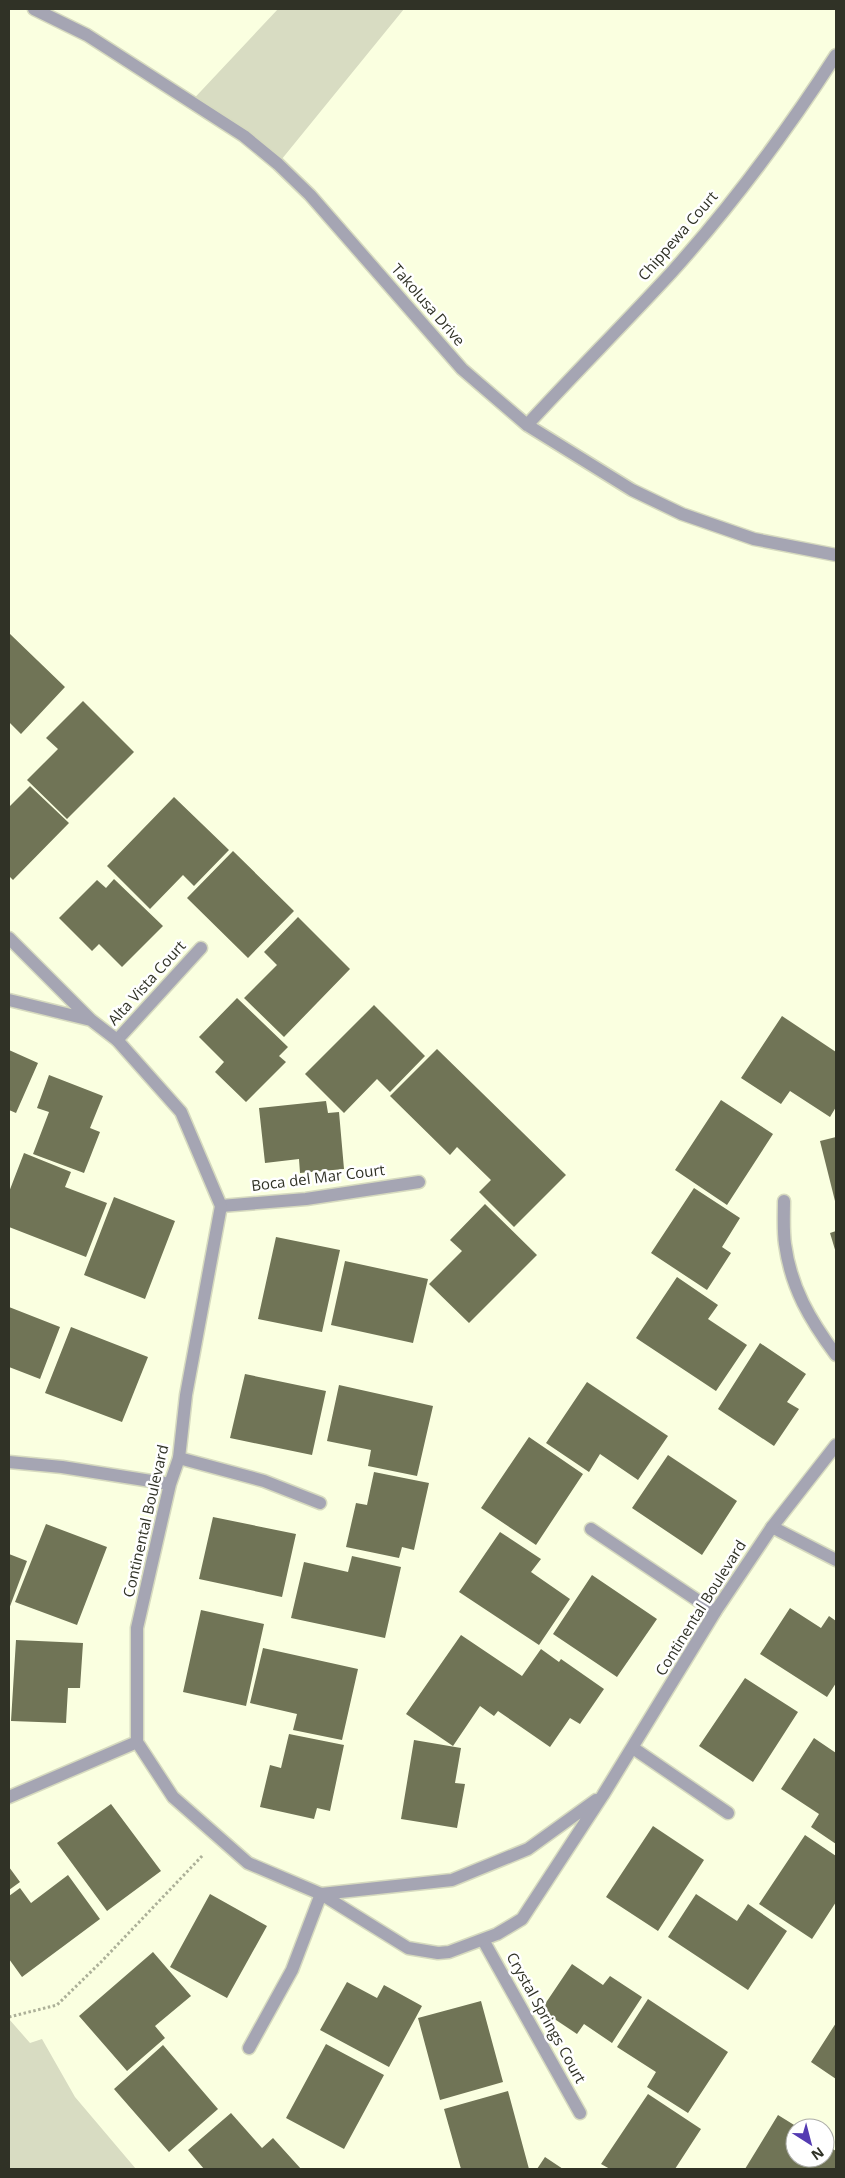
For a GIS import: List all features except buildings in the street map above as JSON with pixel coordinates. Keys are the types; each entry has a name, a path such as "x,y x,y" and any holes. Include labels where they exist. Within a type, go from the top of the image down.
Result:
{"street":[{"name":"Takolusa Drive","path":"34,9 87,35 244,136 278,164 310,195 462,369 527,425 632,490 682,514 754,539 836,555"},
{"name":"Chippewa Court","path":"527,425 671,272 748,180 798,114 836,54"},
{"path":"9,938 91,1020 117,1040 181,1112 221,1206"},
{"name":"Alta Vista Court","path":"117,1040 201,948"},
{"path":"9,1000 91,1020"},
{"name":"Boca del Mar Court","path":"221,1206 306,1199 419,1182"},
{"path":"784,1201 785,1243 794,1283 811,1321 836,1355"},
{"name":"Continental Boulevard","path":"221,1206 186,1395 179,1458 170,1484 137,1628 137,1742 173,1798 248,1863 321,1894 408,1948 438,1953 449,1952 497,1934 522,1919 604,1795 715,1612 772,1527 836,1445"},
{"path":"179,1458 264,1481 320,1503"},
{"path":"9,1462 62,1467 170,1484"},
{"path":"772,1527 836,1560"},
{"path":"591,1529 715,1612"},
{"path":"9,1797 137,1742"},
{"path":"633,1748 728,1813"},
{"name":"Continental Boulevard","path":"321,1894 452,1880 528,1849 604,1795"},
{"path":"249,2048 292,1970 321,1894"},
{"name":"Crystal Springs Court","path":"483,1940 580,2113"}],"path":[{"path":"9,2017 57,2005 101,1962 219,1838"}],"green space":[{"path":"278,9 404,9 277,165 186,107"},
{"path":"9,2019 30,2043 42,2039 75,2097 136,2169 9,2169"}]}
